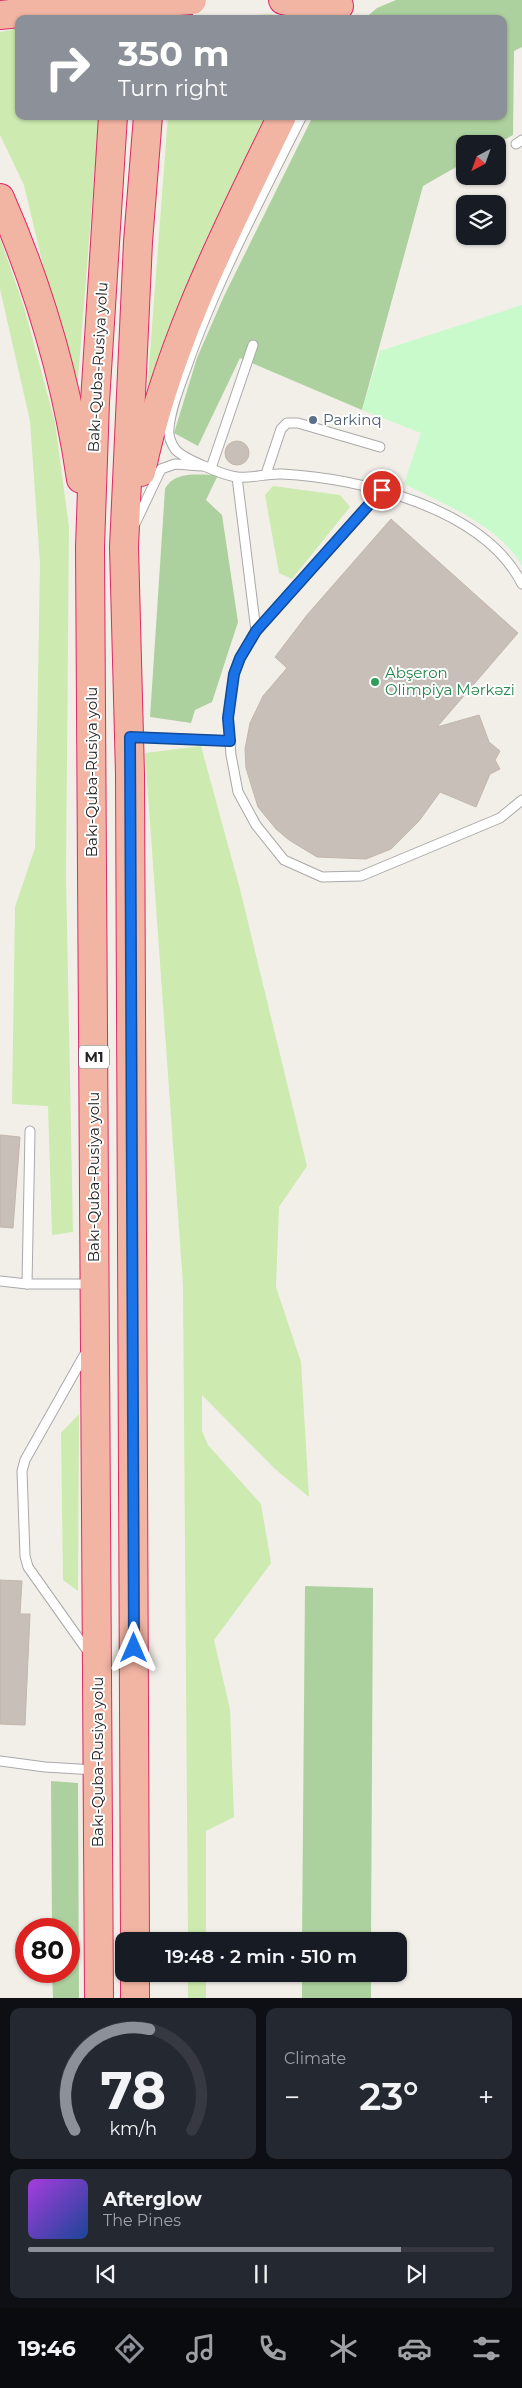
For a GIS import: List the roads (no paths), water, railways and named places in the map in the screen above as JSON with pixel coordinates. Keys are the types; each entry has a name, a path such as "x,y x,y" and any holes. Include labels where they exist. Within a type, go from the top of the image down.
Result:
{"highway":[{"path":"119,15 120,0"},
{"path":"156,15 157,0"},
{"path":"0,14 192,0"},
{"path":"283,0 339,10"},
{"name":"Bakı-Quba-Rusiya yolu","path":"99,1998 90,547 95,402 113,120"},
{"name":"M1","path":"135,1932 130,737 124,546 138,242 148,120"},
{"path":"124,546 155,410 174,352 280,120"},
{"path":"0,198 24,259 69,411 90,547"},
{"path":"135,1982 135,1998"}],"lane":[{"path":"300,120 203,325 175,401 169,427 170,438 175,449 211,468 237,477 266,474 312,477 382,490 430,507 473,529 491,543 522,584"},
{"path":"211,468 253,345"},
{"path":"266,474 281,429 286,423 298,423 380,447"},
{"path":"124,546 161,469 175,464 211,468"},
{"path":"237,477 256,631"},
{"path":"382,490 256,631 240,658 234,674 228,718 238,792 256,825 284,860 322,877 361,876 500,818 522,800"},
{"path":"130,737 230,741"},
{"path":"27,1284 30,1131"},
{"path":"0,1281 27,1284 94,1284"},
{"path":"95,1337 25,1460 22,1471 25,1556 28,1567 97,1663"},
{"path":"0,1761 45,1767 98,1770"}],"place":[{"name":"Parkinq","path":"313,420"},
{"name":"Abşeron Olimpiya Mərkəzi","path":"375,682"}]}
